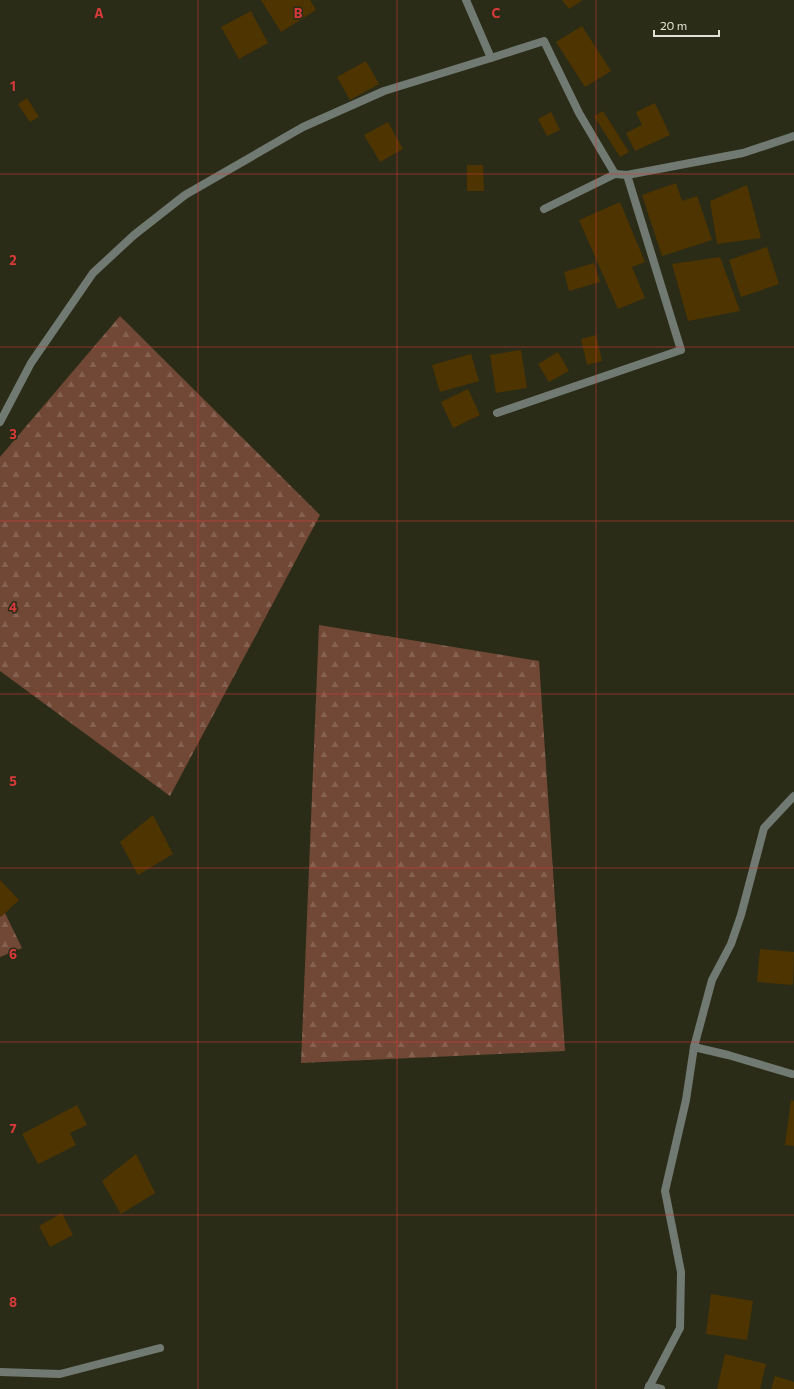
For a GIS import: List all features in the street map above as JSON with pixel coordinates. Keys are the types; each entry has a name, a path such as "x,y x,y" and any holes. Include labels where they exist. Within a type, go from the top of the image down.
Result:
{"street":[{"path":"466,0 491,58"},
{"path":"0,422 31,363 93,273 134,235 185,195 303,127 384,91 544,41 579,114 615,174"},
{"path":"544,209 615,174 628,175 744,153 794,136"},
{"path":"497,413 681,350 628,175"},
{"path":"661,1389 648,1388 680,1328 681,1272 665,1191 686,1100 694,1047 712,980 731,944 741,915 764,828 794,796"},
{"path":"694,1047 728,1055 792,1074"},
{"path":"0,1372 60,1374 160,1348"}],"green space":[{"path":"120,316 320,515 170,796 0,671 0,457"},
{"path":"319,625 539,661 565,1051 301,1063"},
{"path":"0,903 22,948 0,957"}],"building":[{"path":"261,0 310,0 316,10 281,32"},
{"path":"562,0 583,0 569,9"},
{"path":"251,11 268,43 239,59 221,27"},
{"path":"582,26 611,71 585,87 556,42"},
{"path":"366,61 379,84 350,100 337,77"},
{"path":"27,98 39,117 30,122 18,104"},
{"path":"655,103 670,135 635,151 626,133 642,125 636,112"},
{"path":"603,111 629,152 620,157 594,116"},
{"path":"551,112 560,130 547,136 538,119"},
{"path":"388,122 403,149 380,162 364,135"},
{"path":"467,165 483,165 484,191 467,191"},
{"path":"676,183 682,201 697,196 712,240 662,256 642,195"},
{"path":"747,185 761,238 717,244 710,201"},
{"path":"620,202 645,262 632,267 645,298 618,309 579,220"},
{"path":"767,247 779,284 741,297 729,260"},
{"path":"720,257 740,311 688,321 672,264"},
{"path":"594,263 600,282 569,291 564,272"},
{"path":"596,335 602,361 587,365 581,339"},
{"path":"521,350 527,388 496,393 490,355"},
{"path":"558,352 569,371 549,382 538,364"},
{"path":"471,354 479,381 440,392 432,365"},
{"path":"468,389 480,415 453,428 441,402"},
{"path":"153,815 173,854 138,875 120,842"},
{"path":"0,880 19,900 1,917 0,916"},
{"path":"760,949 794,952 793,985 757,982"},
{"path":"791,1100 794,1101 794,1146 785,1145"},
{"path":"77,1105 87,1125 70,1133 76,1145 38,1164 22,1134"},
{"path":"136,1154 155,1193 121,1214 102,1181"},
{"path":"62,1213 73,1235 50,1247 39,1226"},
{"path":"711,1294 753,1301 747,1340 706,1334"},
{"path":"725,1354 766,1364 760,1389 717,1389"},
{"path":"775,1376 794,1382 794,1389 771,1389"}]}
